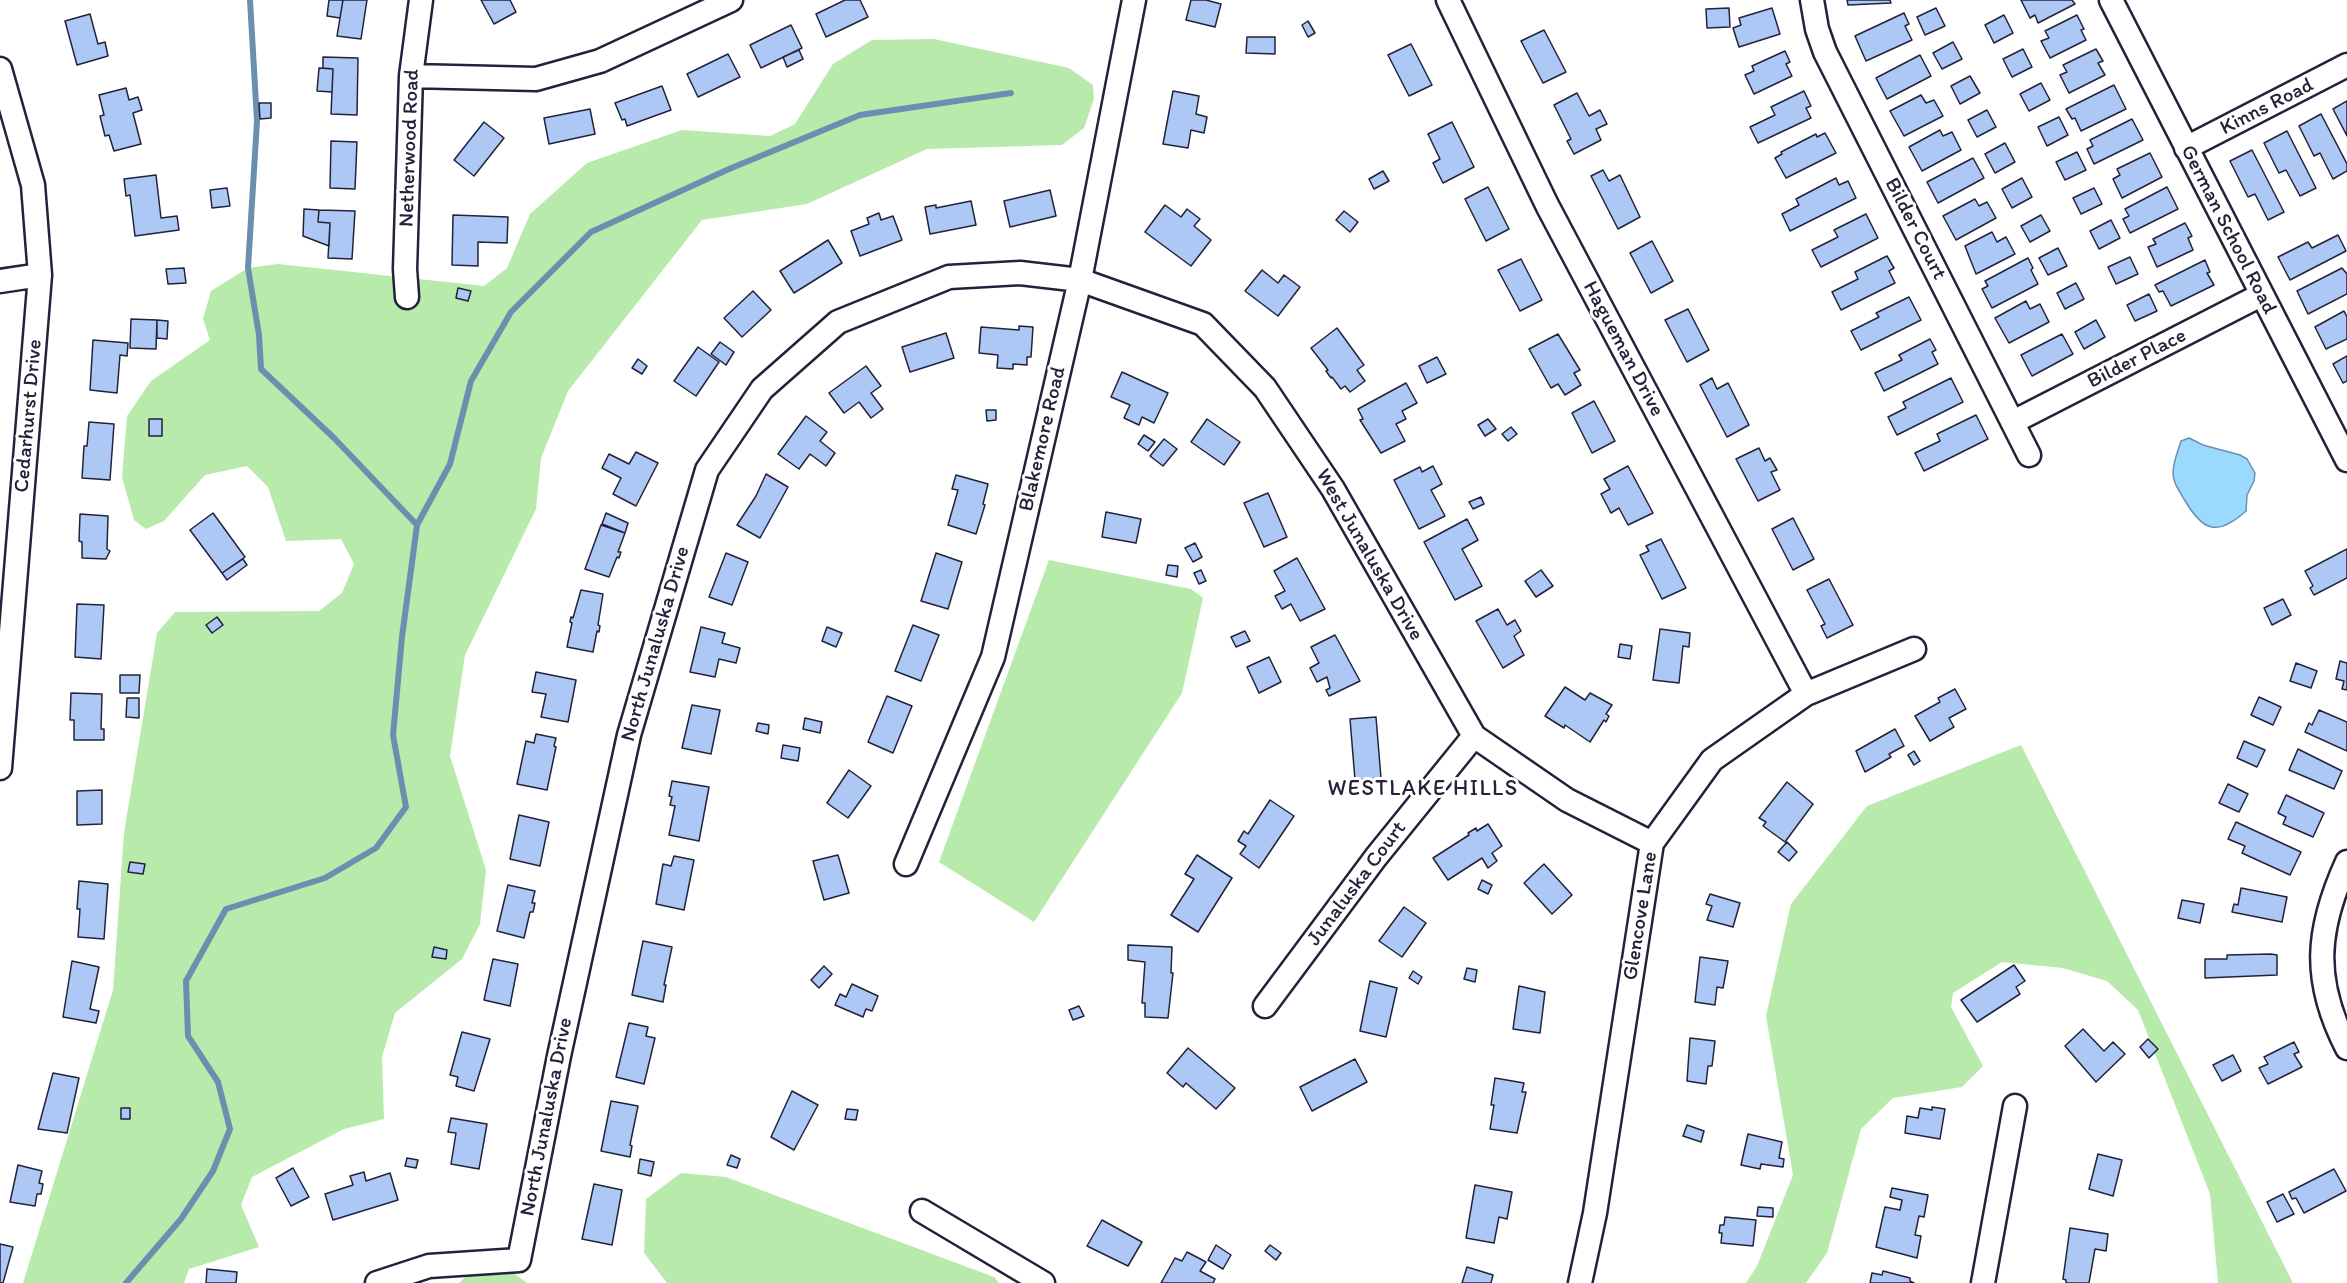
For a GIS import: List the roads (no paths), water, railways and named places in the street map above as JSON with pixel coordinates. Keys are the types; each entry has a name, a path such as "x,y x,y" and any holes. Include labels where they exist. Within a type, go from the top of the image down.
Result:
{"street":[{"name":"Netherwood Road","path":"407,297 405,269 411,76 421,0"},
{"path":"411,76 536,80 600,61 731,0"},
{"name":"Blakemore Road","path":"906,864 993,657 1080,280 1134,0"},
{"name":"Hagueman Drive","path":"1448,0 1546,205 1806,693"},
{"name":"Bilder Court","path":"1812,0 1817,29 1825,52 2030,455"},
{"name":"German School Road","path":"2111,0 2347,460"},
{"name":"Kinns Road","path":"2186,148 2347,65"},
{"name":"Cedarhurst Drive","path":"0,69 33,185 40,275 0,768"},
{"name":"North Junaluska Drive","path":"377,1283 429,1266 519,1260 559,1056 628,735 707,470 762,389 838,322 949,277 1020,273 1080,280"},
{"path":"0,281 40,275"},
{"name":"West Junaluska Drive","path":"1080,280 1203,324 1265,388 1333,489 1474,736 1567,800 1652,843"},
{"name":"Bilder Place","path":"2013,422 2261,295"},
{"name":"Glencove Lane","path":"1580,1283 1595,1213 1652,843 1712,760 1806,693 1914,649"},
{"name":"Junaluska Court","path":"1265,1006 1376,857 1474,736"},
{"path":"2347,862 2326,914 2322,955 2326,997 2347,1048"},
{"path":"1983,1283 2015,1106"},
{"path":"922,1210 1043,1283"}],"water":[{"path":"2189,438 2203,445 2240,455 2247,459 2255,473 2247,495 2246,511 2226,525 2210,527 2204,524 2191,510 2175,483 2173,473 2176,457 2181,441"}],"waterway":[{"path":"250,0 257,121 248,268 259,335 261,369 334,438 417,525"},
{"path":"126,1283 181,1219 213,1171 230,1129 218,1082 188,1036 186,981 226,909 325,878 376,848 406,807 393,735 402,637 417,525 450,464 471,381 511,312 591,232 729,169 860,115 1011,93"}],"district":[{"name":"WESTLAKE HILLS","path":"1423,789"}]}
